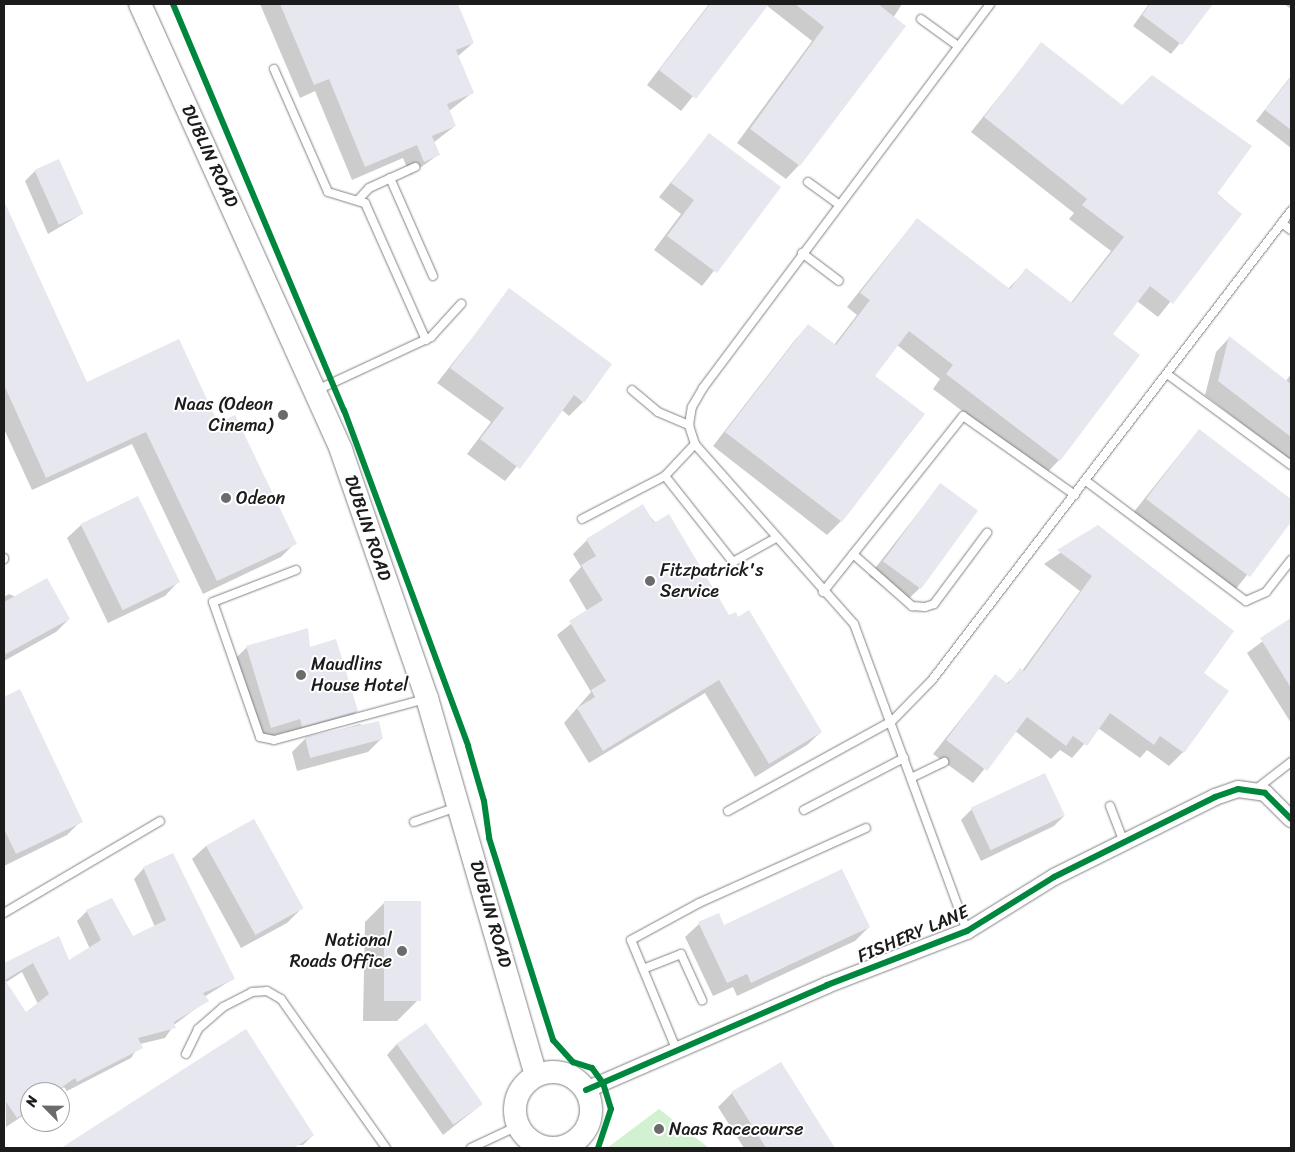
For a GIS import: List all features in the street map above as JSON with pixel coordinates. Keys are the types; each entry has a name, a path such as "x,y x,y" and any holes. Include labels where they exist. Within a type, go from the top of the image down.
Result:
{"main road":[{"name":"DUBLIN ROAD","path":"140,4 341,450 427,698 536,1075"},
{"path":"563,1072 586,1090 592,1107 588,1127 567,1147 540,1146 518,1126 518,1094 536,1075 563,1072"}],"street":[{"name":"FISHERY LANE","path":"586,1090 677,1050 967,931 1054,877 1215,797 1238,789 1253,791 1277,802 1291,819"}],"lane":[{"path":"967,931 892,721 854,624 823,592 695,444 689,425 692,407 704,388 802,252 990,4"},
{"path":"921,19 958,46"},
{"path":"274,70 328,192 365,203 426,340"},
{"path":"358,200 370,188 415,167"},
{"path":"390,178 433,276"},
{"path":"808,182 838,204"},
{"path":"728,811 892,721 932,680 1291,211"},
{"path":"1282,223 1291,230"},
{"path":"802,252 839,281"},
{"path":"315,391 426,340 461,304"},
{"path":"1167,374 1291,465"},
{"path":"632,390 658,412 689,425"},
{"path":"823,592 963,416 1075,495"},
{"path":"582,519 665,476 695,444"},
{"path":"665,476 733,562 776,538"},
{"path":"1086,481 1246,601 1266,592 1291,560"},
{"path":"853,554 912,606 924,607 934,604 987,533"},
{"path":"296,570 213,602 260,738 274,740 427,698"},
{"path":"804,810 904,758"},
{"path":"911,778 944,762"},
{"path":"1253,791 1291,762"},
{"path":"414,822 459,806"},
{"path":"1110,806 1124,842"},
{"path":"4,913 160,820"},
{"path":"677,1050 630,940 699,903 866,828"},
{"path":"643,969 681,954 702,1000"},
{"path":"186,1054 198,1029 223,1007 252,992 266,990 282,999 386,1148"},
{"path":"468,1147 518,1126"}],"green space":[{"name":"Naas Racecourse","path":"659,1109 709,1148 607,1148"}],"building":[{"path":"280,4 458,4 474,43 456,50 474,93 447,104 456,126 432,136 440,155 424,162 417,145 365,167 329,79 314,85"},
{"path":"710,4 769,4 696,99 659,70"},
{"path":"795,4 878,4 906,26 800,166 750,129 824,27"},
{"path":"1150,4 1213,4 1182,45 1142,15"},
{"path":"1041,42 1122,105 1152,75 1252,146 1217,194 1242,214 1173,304 1150,286 1113,334 1140,355 1060,461 946,374 953,365 909,331 875,376 925,414 842,522 725,432 808,324 836,345 870,300 860,293 917,218 1010,289 1026,268 1072,303 1124,237 1082,205 1087,199 984,117"},
{"path":"1291,77 1291,130 1265,110"},
{"path":"709,133 781,187 717,273 667,236 694,200 671,183"},
{"path":"59,159 83,214 59,225 34,170"},
{"path":"4,201 87,382 179,339 218,423 235,415 297,544 217,581 146,432 46,478 4,385"},
{"path":"509,288 612,364 584,403 574,395 520,469 480,439 504,408 450,368"},
{"path":"1229,336 1291,384 1291,437 1218,381"},
{"path":"1199,429 1291,499 1291,522 1250,577 1146,499"},
{"path":"940,483 978,511 921,589 883,561"},
{"path":"138,496 180,582 123,610 80,524"},
{"path":"643,504 654,523 669,514 729,615 736,612 738,617 749,610 822,732 769,764 719,680 603,751 577,708 595,697 591,690 606,681 569,621 603,600 581,565 596,556 586,539"},
{"path":"1098,525 1234,631 1204,673 1229,691 1184,753 1160,736 1154,745 1110,713 1087,746 1073,736 1066,746 1027,717 987,771 946,740 995,674 1008,684 1020,668 1024,671 1092,576 1057,550"},
{"path":"47,578 70,619 4,655 4,602"},
{"path":"1291,618 1291,688 1260,638"},
{"name":"Maudlins House Hotel","path":"308,628 310,647 336,639 358,711 302,727 300,719 271,728 246,646"},
{"path":"20,689 83,822 16,854 4,829 4,697"},
{"path":"379,721 383,739 310,758 305,737"},
{"path":"1045,773 1065,816 991,850 971,808"},
{"path":"254,819 303,908 255,935 206,846"},
{"path":"173,853 235,979 203,993 209,1001 174,1022 176,1028 138,1038 143,1048 77,1082 75,1078 69,1082 20,1082 20,1116 17,1118 4,1099 4,963 59,936 69,960 101,940 86,910 112,898 133,936 166,920 143,867","holes":["33,963 49,994 26,1012 5,980"]},
{"path":"842,869 870,927 751,983 747,974 727,983 698,922 719,913 724,925"},
{"name":"National Roads Office","path":"384,901 421,901 421,1001 384,1001"},
{"path":"426,1023 483,1104 453,1125 397,1044"},
{"path":"246,1029 314,1135 294,1148 61,1148"},
{"path":"781,1062 835,1148 766,1148 731,1092"}],"cycle path":[{"path":"173,4 344,410 468,746 484,801 489,838 553,1040 573,1062 592,1068 603,1083 611,1109 598,1148"},
{"path":"586,1090 827,985 967,931 1054,877 1215,797 1238,789 1265,793 1291,819"}],"place":[{"name":"Naas (Odeon Cinema)","path":"283,415"},
{"name":"Odeon","path":"226,498"},
{"name":"Fitzpatrick's Service","path":"650,581"},
{"name":"Maudlins House Hotel","path":"301,675"},
{"name":"National Roads Office","path":"402,951"},
{"name":"Naas Racecourse","path":"659,1129"}]}
